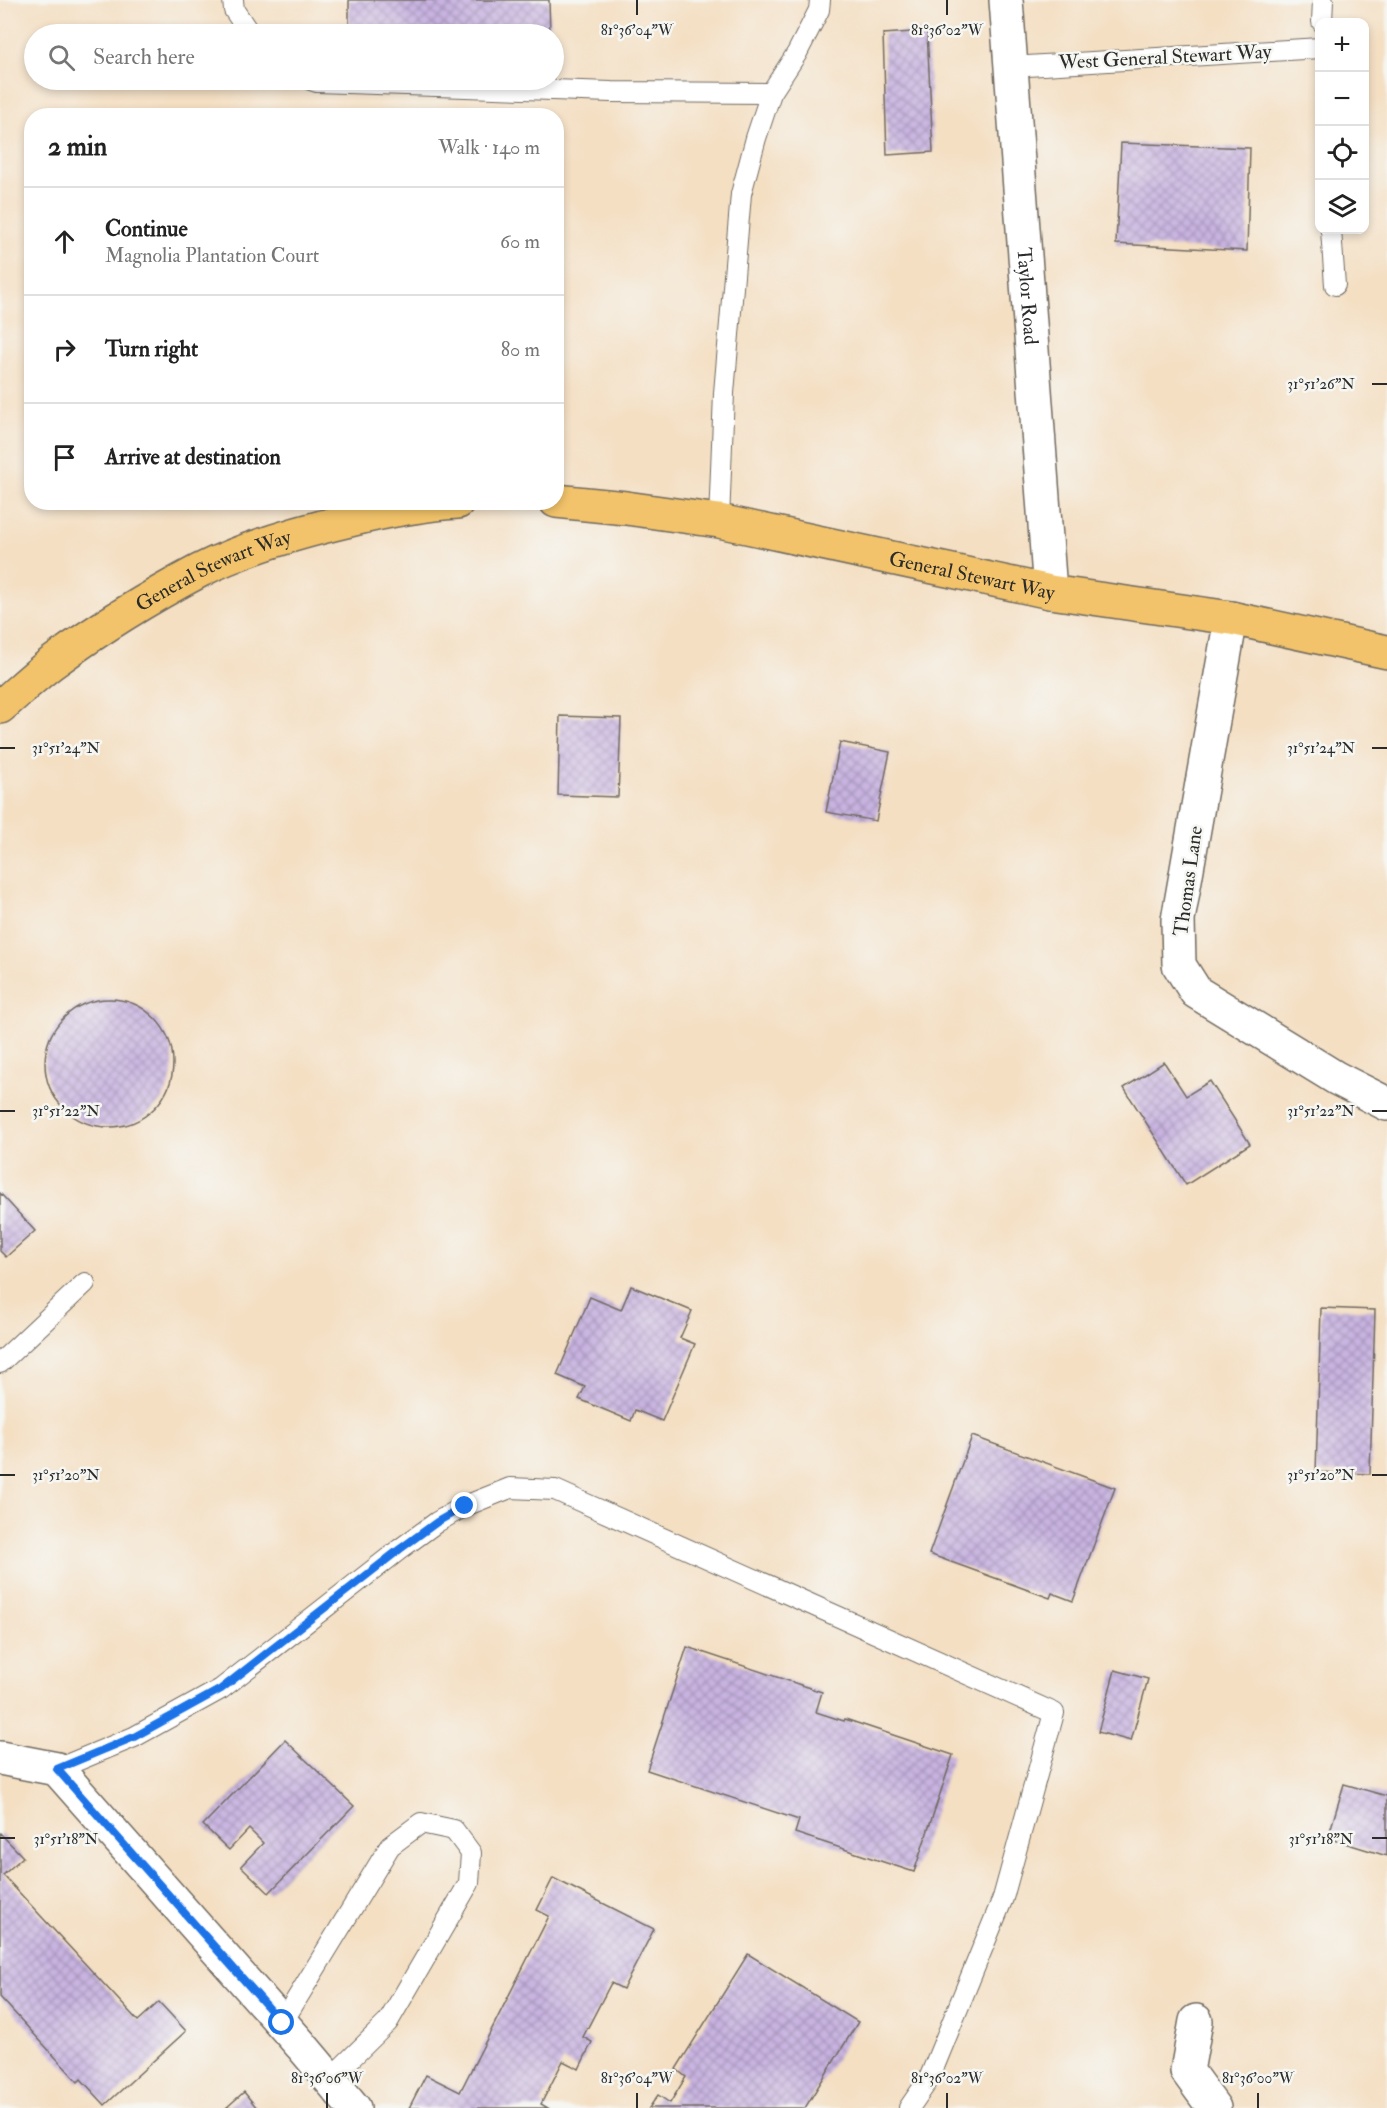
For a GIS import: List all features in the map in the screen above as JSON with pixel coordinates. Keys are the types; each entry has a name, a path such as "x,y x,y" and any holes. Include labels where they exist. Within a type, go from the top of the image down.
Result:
{"main road":[{"name":"General Stewart Way","path":"564,502 719,521 1050,591 1231,618 1387,652"},
{"name":"General Stewart Way","path":"0,707 54,661 124,614 200,571 248,550 316,528 396,510"}],"street":[{"name":"Taylor Road","path":"1006,0 1050,591"},
{"name":"Thomas Lane","path":"1231,618 1178,920 1179,965 1196,992 1336,1078 1387,1104"},
{"path":"0,1758 57,1769 282,2023 354,2108"},
{"path":"1196,2021 1187,2071 1214,2108"}],"lane":[{"path":"233,0 234,10 243,24"},
{"path":"719,521 724,393 741,194 771,93 797,53 819,10 820,0"},
{"path":"1322,18 1323,0"},
{"name":"West General Stewart Way","path":"1011,67 1315,48"},
{"path":"552,90 771,93"},
{"path":"1331,234 1335,285"},
{"path":"0,1363 84,1283"},
{"path":"57,1769 134,1737 221,1689 400,1549 437,1522 465,1506 510,1488 555,1490 1054,1713 1004,1898 929,2079 909,2108"},
{"path":"282,2023 390,1846 421,1823 454,1830 471,1853 469,1883 388,2022 330,2079"}],"building":[{"path":"349,0 549,0 550,24 349,24"},
{"path":"927,31 933,152 887,155 883,34"},
{"path":"1121,143 1250,148 1247,251 1116,244"},
{"path":"560,716 621,718 618,797 558,795"},
{"path":"840,742 890,752 876,821 826,812"},
{"path":"109,999 133,1004 154,1018 168,1039 173,1063 168,1087 154,1108 133,1122 109,1127 85,1122 64,1108 50,1087 45,1063 50,1039 64,1018 85,1004"},
{"path":"1164,1062 1186,1096 1210,1081 1250,1144 1186,1185 1124,1088"},
{"path":"0,1193 35,1231 6,1257 0,1251"},
{"path":"631,1286 692,1311 680,1338 695,1344 662,1421 635,1410 631,1421 579,1399 585,1387 557,1375 590,1297 621,1310"},
{"path":"1321,1308 1375,1310 1370,1474 1316,1472"},
{"path":"972,1436 1115,1488 1073,1601 1052,1593 1050,1598 929,1554"},
{"path":"687,1647 822,1692 816,1712 844,1721 845,1719 953,1755 914,1872 795,1833 799,1820 647,1770"},
{"path":"1115,1670 1148,1679 1131,1741 1098,1732"},
{"path":"285,1740 354,1806 269,1893 241,1866 263,1843 249,1829 229,1850 203,1825"},
{"path":"1344,1784 1387,1796 1387,1856 1328,1838"},
{"path":"0,1833 23,1857 3,1875 138,2021 159,2002 186,2031 105,2105 81,2079 78,2082 0,1997"},
{"path":"553,1878 654,1929 623,1989 611,1983 583,2037 592,2042 579,2069 563,2061 541,2104 548,2108 409,2108 426,2075 460,2092 549,1916 537,1910"},
{"path":"748,1954 858,2022 805,2108 649,2108 658,2095 670,2103 686,2077 676,2069"},
{"path":"244,2092 257,2108 226,2108"}],"route":[{"path":"282,2023 57,1769 134,1737 221,1689 400,1549 437,1522 465,1506"}]}
